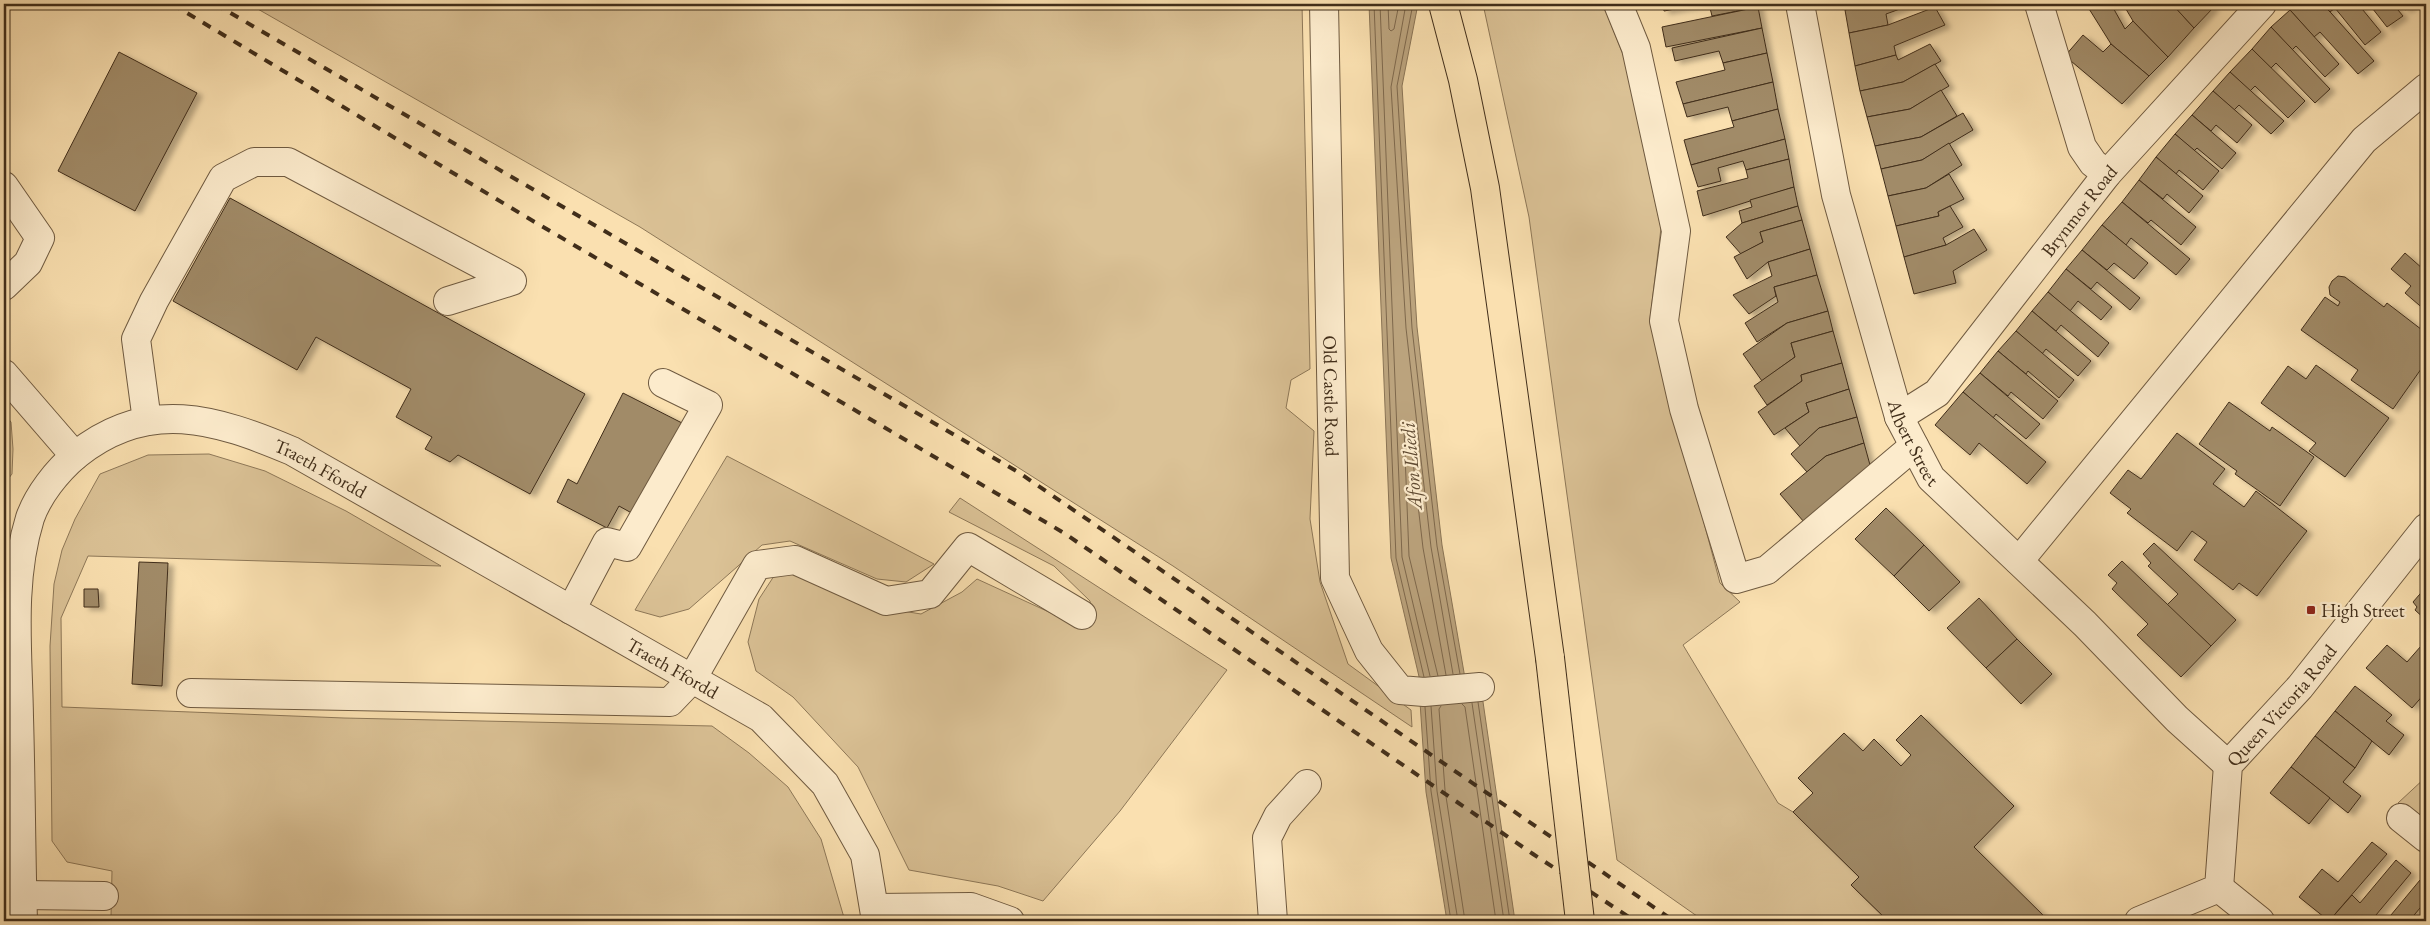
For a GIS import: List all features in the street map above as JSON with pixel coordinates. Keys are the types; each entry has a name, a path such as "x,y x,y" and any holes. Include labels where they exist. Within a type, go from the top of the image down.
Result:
{"main road":[{"path":"1443,4 1463,80 1484,188 1550,658 1580,921"}],"street":[{"name":"Old Castle Road","path":"1324,4 1335,578 1369,651 1400,690 1424,692 1480,687"},
{"path":"1618,4 1636,48 1676,231 1664,322 1684,409 1736,579 1767,570 1914,446"},
{"name":"Albert Street","path":"1800,4 1836,195 1899,417 1931,478 2085,624 2176,719 2228,765"},
{"path":"2039,4 2082,147 2093,163 2108,174"},
{"name":"Brynmor Road","path":"1899,417 1936,393 2108,174 2262,4"},
{"path":"2019,562 2364,140 2426,88"},
{"path":"147,421 136,339 154,301 223,178 254,162 288,162 512,281 448,301"},
{"path":"4,186 40,238 28,263 4,286"},
{"path":"4,374 75,456"},
{"path":"571,610 607,542 628,547 708,405 663,383"},
{"name":"Traeth Ffordd","path":"23,921 18,590 12,572 30,518 51,480 90,444 116,430 155,419 198,420 243,430 292,451 761,718 825,784 865,856 876,914"},
{"name":"Queen Victoria Road","path":"2219,888 2228,765 2300,687 2426,528"},
{"path":"191,693 670,702 692,679 757,565 796,560 886,601 930,594 968,547 1082,615"},
{"path":"1273,921 1269,887 1267,838 1278,816 1307,784"},
{"path":"2401,818 2426,838"},
{"path":"2139,921 2219,888 2260,921"},
{"path":"22,895 104,896"},
{"path":"876,914 970,906 1010,921"}],"shaded area":[{"path":"249,4 1302,4 1310,369 1291,380 1286,408 1314,431 1310,519 1320,582 1348,664 1411,710 1412,727 1173,566 640,227"},
{"path":"1483,4 1603,4 1624,57 1661,228 1650,319 1720,583 1740,602 1683,645 1778,803 1793,812 1859,877 1851,885 1888,921 1704,921 1617,860 1529,217"},
{"path":"4,414 11,422 13,449 12,474 4,484"},
{"path":"209,454 265,471 346,511 441,566 88,556 61,618 62,707 344,718 712,726 749,753 788,787 821,839 845,921 84,921 111,917 112,871 67,862 52,841 50,646 54,584 62,550 75,519 100,474 148,455"},
{"path":"727,456 934,564 906,582 877,579 790,541 762,545 689,609 660,617 635,610"},
{"path":"960,498 1227,670 1120,811 1043,901 998,886 909,870 858,767 793,697 756,671 748,642 759,599 774,576 807,573 860,604 921,614 962,592 977,579 1062,618 1092,621 1090,601 1054,566 949,512"},
{"path":"2426,777 2426,826 2398,803"}],"water":[{"name":"Afon Lliedi","path":"1369,4 1418,4 1402,86 1417,327 1442,545 1466,684 1482,695 1515,921 1447,921 1426,792 1420,702 1421,685 1391,558"}],"building":[{"path":"1663,4 1703,4 1664,11"},
{"path":"1709,4 1758,4 1758,7 1712,16"},
{"path":"1844,4 1871,4 1845,10"},
{"path":"1871,4 1914,4 1886,14 1888,25 1849,33 1845,10"},
{"path":"2086,4 2111,4 2125,29 2133,21 2168,57 2149,76 2111,44"},
{"path":"2123,4 2146,4 2148,7 2151,4 2172,4 2194,28 2168,57 2133,21"},
{"path":"2172,4 2211,4 2214,7 2194,28"},
{"path":"2298,4 2323,4 2374,61 2358,74 2320,32 2314,37 2290,10"},
{"path":"2323,4 2358,4 2381,32 2365,45 2335,8 2330,12"},
{"path":"2369,4 2393,4 2403,16 2387,27"},
{"path":"2401,4 2414,4 2405,10"},
{"path":"1758,7 1762,28 1666,47 1662,27"},
{"path":"1935,7 1945,25 1894,46 1896,55 1855,66 1849,33 1888,25"},
{"path":"2290,10 2339,64 2325,77 2296,46 2292,50 2271,27"},
{"path":"2271,27 2330,89 2315,103 2276,63 2271,68 2252,49"},
{"path":"1762,28 1767,53 1723,63 1719,51 1675,61 1672,48"},
{"path":"2083,35 2103,52 2111,44 2149,76 2122,104 2065,56"},
{"path":"1930,44 1941,61 1903,82 1860,91 1855,66 1896,55 1898,60"},
{"path":"2252,49 2305,101 2288,118 2255,86 2250,91 2230,72"},
{"path":"119,52 197,93 135,211 58,171"},
{"path":"1767,53 1773,82 1683,104 1676,82 1725,70 1723,63"},
{"path":"1935,64 1949,86 1910,109 1867,117 1860,91 1903,82"},
{"path":"2230,72 2284,121 2271,134 2239,105 2234,110 2213,91"},
{"path":"1773,82 1778,109 1732,121 1728,107 1687,117 1683,104"},
{"path":"1941,90 1957,116 1921,137 1875,146 1867,117 1910,109"},
{"path":"2213,91 2252,125 2237,143 2216,125 2211,131 2192,115"},
{"path":"1778,109 1785,139 1691,165 1684,140 1734,127 1732,121"},
{"path":"1963,113 1973,130 1922,160 1881,169 1875,146 1921,137"},
{"path":"2192,115 2236,153 2222,169 2197,148 2194,151 2175,134"},
{"path":"2175,134 2219,171 2203,190 2179,170 2176,174 2156,157"},
{"path":"1785,139 1789,159 1746,170 1743,161 1718,168 1721,181 1698,187 1691,165"},
{"path":"1949,143 1962,165 1926,188 1888,196 1881,169 1922,160"},
{"path":"2156,157 2203,196 2189,213 2167,194 2163,199 2139,180"},
{"path":"1789,159 1794,187 1703,216 1697,191 1748,178 1746,170"},
{"path":"1949,174 1964,199 1938,212 1939,216 1896,226 1888,196 1926,188"},
{"path":"2139,180 2196,227 2181,245 2151,220 2148,223 2122,202"},
{"path":"1794,187 1798,206 1742,223 1739,211 1752,207 1750,200"},
{"path":"230,198 585,394 530,494 458,455 450,462 425,449 432,437 396,417 411,389 316,337 297,370 173,301"},
{"path":"2122,202 2190,259 2176,275 2131,238 2126,245 2102,225"},
{"path":"1798,206 1802,220 1760,232 1763,242 1741,254 1726,237 1742,223"},
{"path":"1950,206 1963,227 1943,238 1946,245 1904,257 1896,226 1939,216 1938,212"},
{"path":"1802,220 1810,249 1768,262 1747,279 1734,257 1763,242 1760,232"},
{"path":"2102,225 2148,263 2134,279 2114,263 2107,270 2082,250"},
{"path":"1974,229 1987,250 1953,271 1956,283 1914,294 1904,257 1946,245"},
{"path":"1810,249 1817,275 1774,287 1776,296 1749,314 1733,295 1772,276 1768,262"},
{"path":"2082,250 2140,298 2130,310 2097,282 2091,289 2066,269"},
{"path":"2405,253 2423,269 2426,265 2426,311 2405,293 2411,286 2391,269"},
{"path":"2066,269 2112,307 2101,320 2078,301 2070,311 2048,292"},
{"path":"1817,275 1828,311 1787,323 1757,342 1745,323 1778,302 1774,287"},
{"path":"2338,276 2345,277 2384,307 2387,303 2426,333 2426,362 2393,409 2351,380 2358,370 2301,330 2325,297 2338,306 2340,302 2330,295 2329,287"},
{"path":"2048,292 2109,343 2098,357 2061,325 2056,331 2032,311"},
{"path":"1828,311 1833,331 1791,343 1795,357 1762,381 1743,354 1787,323"},
{"path":"2032,311 2091,361 2078,376 2046,349 2042,354 2016,331"},
{"path":"1833,331 1842,363 1801,375 1802,381 1767,405 1754,386 1795,357 1791,343"},
{"path":"2016,331 2074,380 2059,398 2028,371 2026,374 1998,351"},
{"path":"1998,351 2058,401 2043,419 2011,392 2008,396 1980,373"},
{"path":"1842,363 1849,389 1806,403 1809,412 1774,435 1758,412 1802,381 1801,375"},
{"path":"2316,365 2389,418 2345,477 2309,451 2316,443 2261,403 2288,366 2306,379"},
{"path":"1980,373 2040,424 2026,439 1996,414 1993,418 1963,392"},
{"path":"1849,389 1857,417 1819,428 1800,446 1785,428 1809,412 1806,403"},
{"path":"1963,392 2046,462 2027,484 1979,443 1970,455 1935,425"},
{"path":"623,393 684,424 637,516 619,506 607,528 557,502 568,479 577,484"},
{"path":"2229,402 2270,431 2272,427 2314,457 2280,506 2235,474 2237,471 2199,444"},
{"path":"1857,417 1864,443 1826,456 1807,472 1791,454 1819,428"},
{"path":"2177,433 2225,469 2213,484 2244,507 2256,491 2307,531 2257,596 2239,583 2233,590 2194,560 2207,542 2192,531 2177,551 2127,513 2131,509 2110,493 2128,470 2141,479"},
{"path":"1864,443 1870,465 1804,522 1780,494 1826,456"},
{"path":"1886,508 1924,545 1894,576 1855,539"},
{"path":"2154,543 2236,620 2211,646 2167,605 2178,594 2148,566 2151,563 2143,554"},
{"path":"1924,545 1960,582 1929,611 1894,576"},
{"path":"2122,561 2211,646 2181,677 2137,635 2148,624 2112,589 2117,583 2108,575"},
{"path":"139,562 168,563 162,686 132,684"},
{"path":"2426,587 2426,620 2415,610 2417,607 2413,602"},
{"path":"84,589 98,589 99,607 84,607"},
{"path":"1979,598 2017,639 1986,668 1947,628"},
{"path":"2017,639 2052,674 2021,704 1986,668"},
{"path":"2387,645 2407,662 2421,646 2426,651 2426,692 2412,708 2366,668"},
{"path":"2355,686 2392,715 2386,721 2404,735 2389,755 2335,711"},
{"path":"2335,711 2372,741 2355,768 2315,736"},
{"path":"1921,715 2014,806 1974,847 2049,921 1888,921 1851,885 1859,877 1793,812 1813,793 1798,778 1844,733 1863,751 1874,739 1901,766 1911,755 1896,740"},
{"path":"2315,736 2355,768 2343,782 2361,796 2348,813 2291,767"},
{"path":"2291,767 2330,798 2309,824 2270,793"},
{"path":"2372,842 2387,854 2329,921 2299,897 2322,869 2338,882"},
{"path":"2396,860 2411,873 2371,921 2329,921 2352,895 2360,903"},
{"path":"2420,880 2426,886 2426,901 2409,921 2386,921"}],"railway":[{"path":"172,4 533,221 1064,533 1533,854 1635,921"},
{"path":"215,4 1018,472 1674,921"}],"place":[{"name":"High Street","path":"2311,610"}]}
